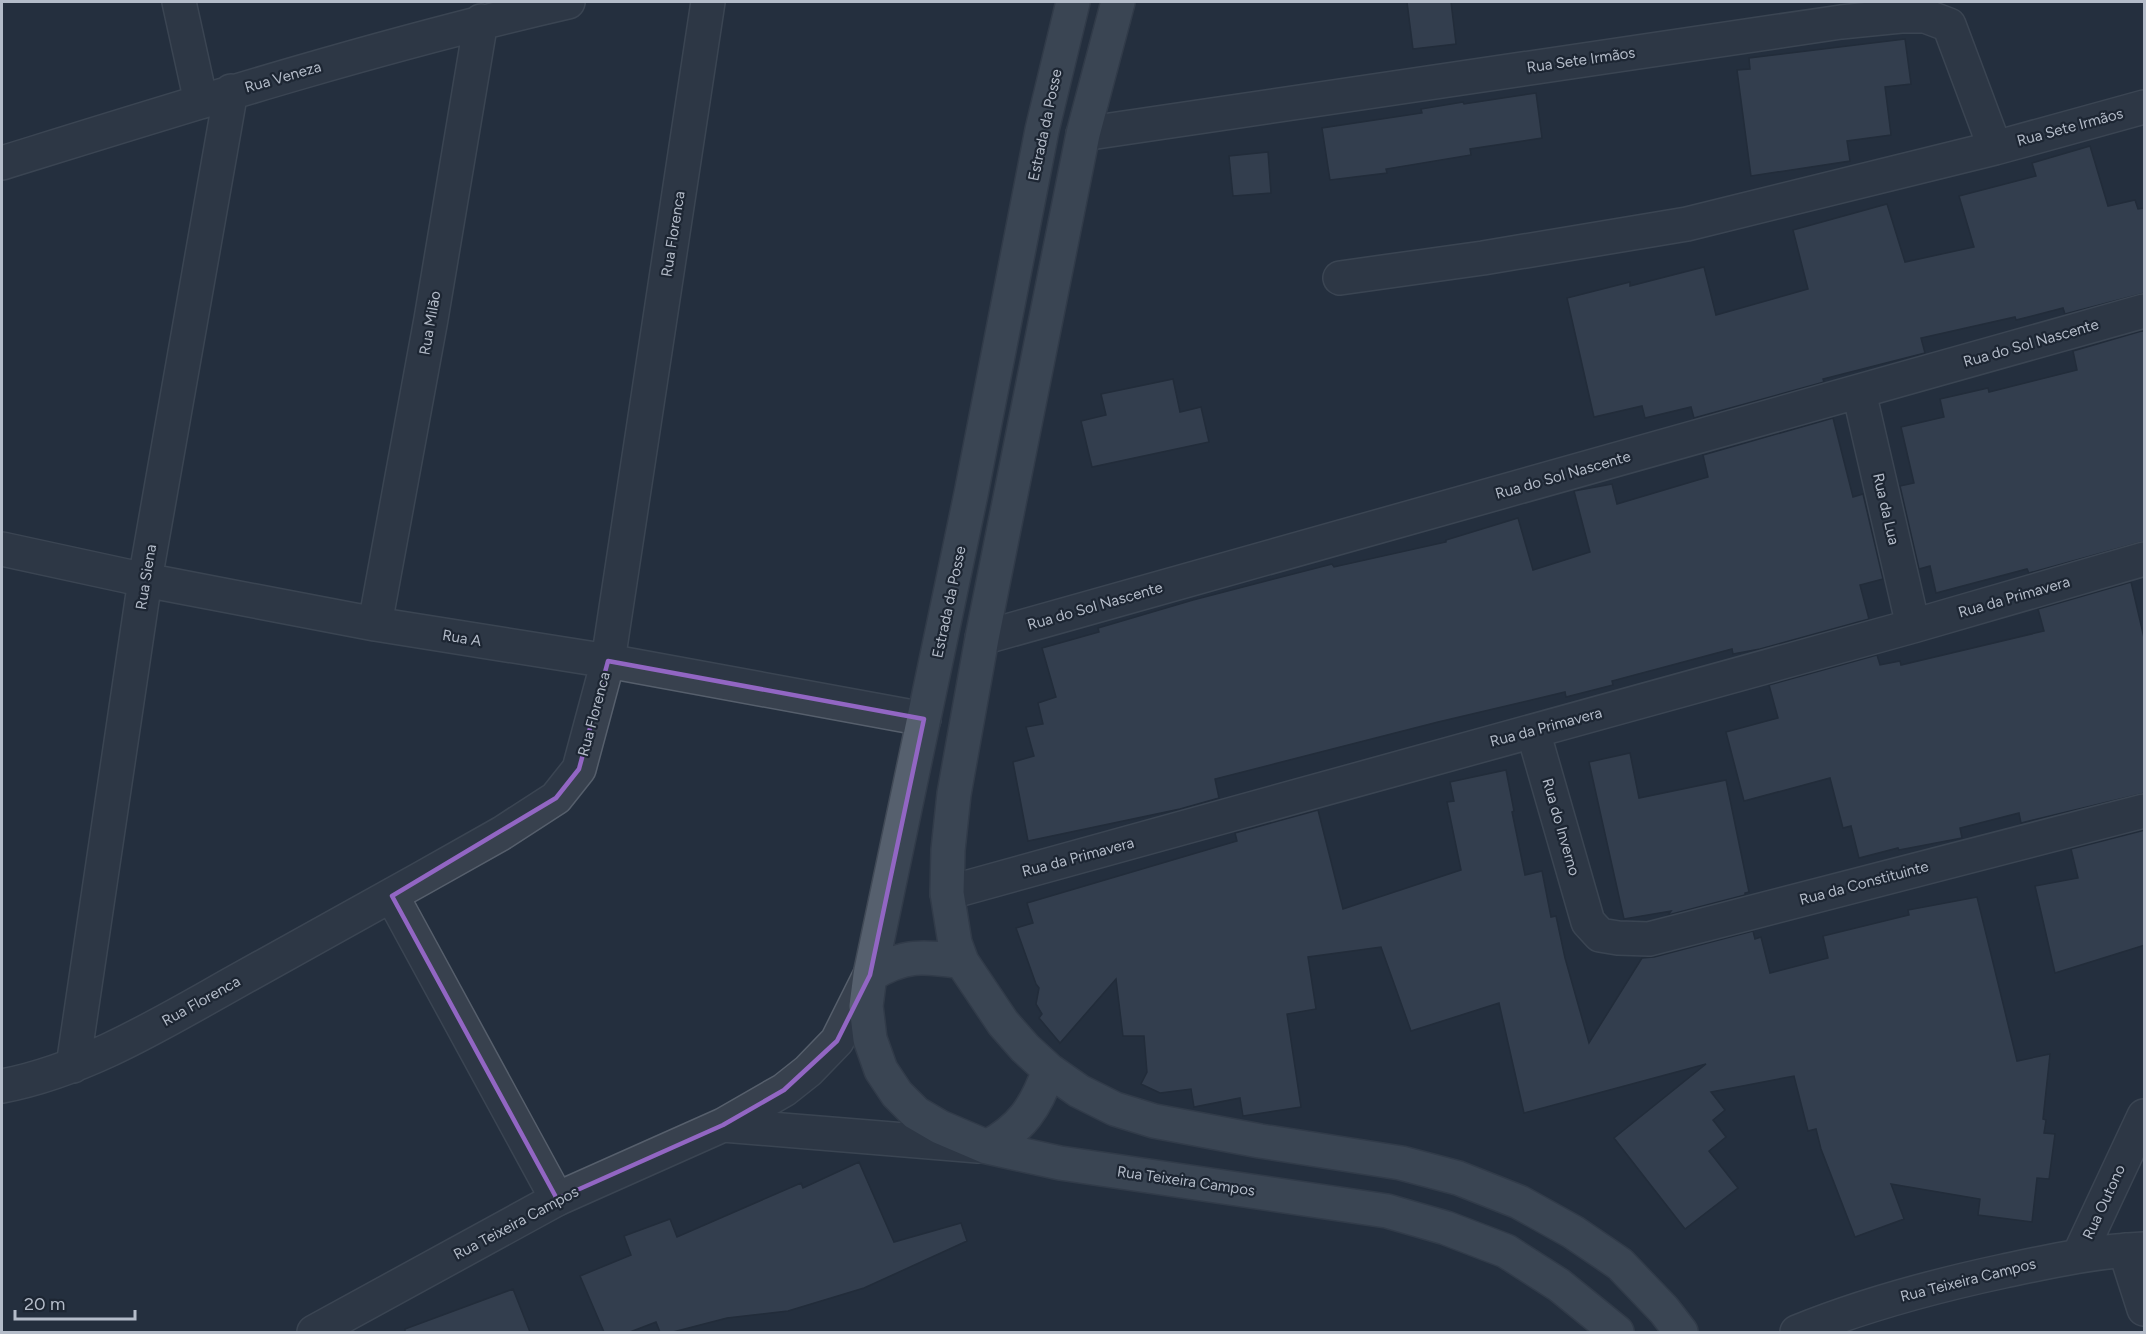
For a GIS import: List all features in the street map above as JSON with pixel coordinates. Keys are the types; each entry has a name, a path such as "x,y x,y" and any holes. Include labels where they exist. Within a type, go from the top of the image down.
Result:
{"main road":[{"name":"Estrada da Posse","path":"987,1147 940,1127 916,1113 897,1094 881,1070 870,1039 866,1006 870,975 971,494 1042,130 1073,2"},
{"path":"1118,2 1083,134 982,638 954,794 948,850 947,893 954,943 962,962 1003,1023 1025,1048 1049,1070 1079,1091 1115,1109 1154,1121 1260,1141 1401,1163 1458,1178 1519,1202 1572,1232 1620,1264 1664,1310 1681,1332"},
{"path":"870,975 890,963 916,957 962,962"},
{"path":"987,1147 1002,1138 1025,1118 1041,1091 1049,1070"},
{"name":"Rua Teixeira Campos","path":"987,1147 1060,1163 1388,1210 1446,1228 1506,1251 1559,1285 1612,1331"}],"street":[{"path":"179,2 216,97"},
{"name":"Rua Veneza","path":"2,163 216,97 481,21 567,2"},
{"name":"Rua Florenca","path":"2,1086 73,1066 138,1036 502,833 556,798 579,769 608,661 708,2"},
{"name":"Rua Sete Irmãos","path":"1083,134 1841,22 1925,16 1949,25 1995,148"},
{"name":"Rua Milão","path":"375,624 431,319 481,21"},
{"name":"Rua Siena","path":"73,1066 216,97"},
{"name":"Rua Sete Irmãos","path":"1340,278 1483,258 1687,224 1995,148 2145,107"},
{"name":"Rua do Sol Nascente","path":"982,638 2145,311"},
{"name":"Rua da Lua","path":"1859,392 1913,626"},
{"name":"Rua A","path":"2,549 145,580 375,624 608,661 924,719"},
{"name":"Rua da Primavera","path":"947,893 1913,626 2145,559"},
{"name":"Rua do Inverno","path":"1533,731 1588,922"},
{"name":"Rua da Constituinte","path":"1588,922 1600,935 1649,939 2145,811"},
{"path":"392,896 557,1199"},
{"name":"Rua Teixeira Campos","path":"314,1332 557,1199 723,1125 784,1090 808,1071 837,1041 870,975"},
{"name":"Rua Outono","path":"2079,1255 2145,1116"},
{"name":"Rua Teixeira Campos","path":"723,1125 987,1147"},
{"path":"2135,1250 2145,1309"},
{"name":"Rua Teixeira Campos","path":"1797,1332 1881,1302 1964,1280 2079,1255 2135,1250"}],"highlighted area":[{"path":"608,661 924,719 870,975 837,1041 784,1090 723,1125 557,1199 392,896 556,798 579,769"}],"building":[{"path":"1407,2 1451,2 1456,44 1413,49"},
{"path":"1905,39 1911,84 1885,87 1891,135 1847,141 1850,161 1751,176 1737,70 1750,69 1749,58"},
{"path":"1536,93 1542,138 1470,149 1471,155 1386,169 1387,173 1330,180 1322,128 1422,113 1421,109 1463,102 1464,104"},
{"path":"2090,146 2108,206 2135,200 2138,209 2145,208 2145,293 2065,314 2063,308 2016,320 2015,317 1921,338 1925,353 1823,379 1824,382 1694,418 1691,407 1645,418 1642,406 1594,417 1567,298 1630,282 1630,286 1704,267 1716,315 1808,289 1793,230 1887,204 1905,262 1974,247 1959,196 2036,176 2032,163"},
{"path":"1268,152 1271,193 1233,196 1229,156"},
{"path":"2145,330 2145,541 2029,573 2027,569 1936,593 1930,566 1919,569 1900,486 1914,483 1901,427 1944,417 1940,399 1988,388 1989,392 2077,370 2073,351"},
{"path":"1173,379 1180,412 1201,407 1209,442 1092,467 1081,421 1106,415 1101,394"},
{"path":"1833,418 1853,497 1863,494 1883,579 1860,585 1869,619 1760,649 1733,654 1732,649 1612,681 1613,685 1566,697 1565,692 1215,779 1219,798 1180,809 1028,841 1013,762 1034,756 1026,727 1043,724 1038,703 1056,697 1042,648 1099,632 1098,628 1193,600 1332,564 1334,567 1446,542 1446,540 1518,518 1533,570 1590,552 1574,491 1612,484 1617,504 1708,477 1703,455"},
{"path":"2131,582 2145,642 2145,793 2021,823 2019,813 1960,828 1962,838 1899,850 1898,848 1859,858 1851,826 1843,828 1830,778 1744,801 1726,732 1778,718 1769,685 1877,655 1880,665 1900,661 1901,665 2044,631 2038,609"},
{"path":"1630,753 1639,798 1726,780 1749,892 1668,915 1671,911 1624,919 1589,762"},
{"path":"1506,770 1525,875 1542,871 1551,917 1556,916 1565,958 1589,1043 1642,958 1654,957 1753,931 1755,939 1761,937 1770,973 1828,958 1823,936 1909,915 1908,910 1977,897 2017,1061 2050,1054 2043,1119 2046,1120 2044,1133 2055,1134 2049,1179 2037,1178 2032,1222 1978,1215 1980,1199 1891,1184 1904,1219 1855,1237 1821,1149 1816,1129 1808,1131 1794,1076 1711,1092 1725,1110 1713,1120 1726,1137 1709,1151 1738,1188 1685,1229 1614,1138 1706,1064 1524,1113 1499,1003 1411,1031 1381,947 1308,957 1316,1009 1287,1014 1301,1107 1243,1116 1240,1098 1194,1107 1191,1089 1160,1093 1141,1084 1147,1072 1144,1036 1123,1036 1116,979 1060,1043 1039,1018 1042,1014 1036,1004 1039,988 1016,928 1033,923 1027,903 1237,841 1235,833 1318,810 1343,909 1461,870 1447,802 1454,801 1450,782"},
{"path":"2145,830 2145,945 2055,973 2035,886 2078,878 2071,849"},
{"path":"859,1162 894,1242 961,1223 967,1241 864,1288 788,1311 727,1318 673,1332 660,1332 656,1322 630,1332 604,1332 580,1276 631,1255 624,1236 670,1219 677,1237 801,1183 803,1188"},
{"path":"513,1289 530,1332 405,1332 405,1329"}]}
